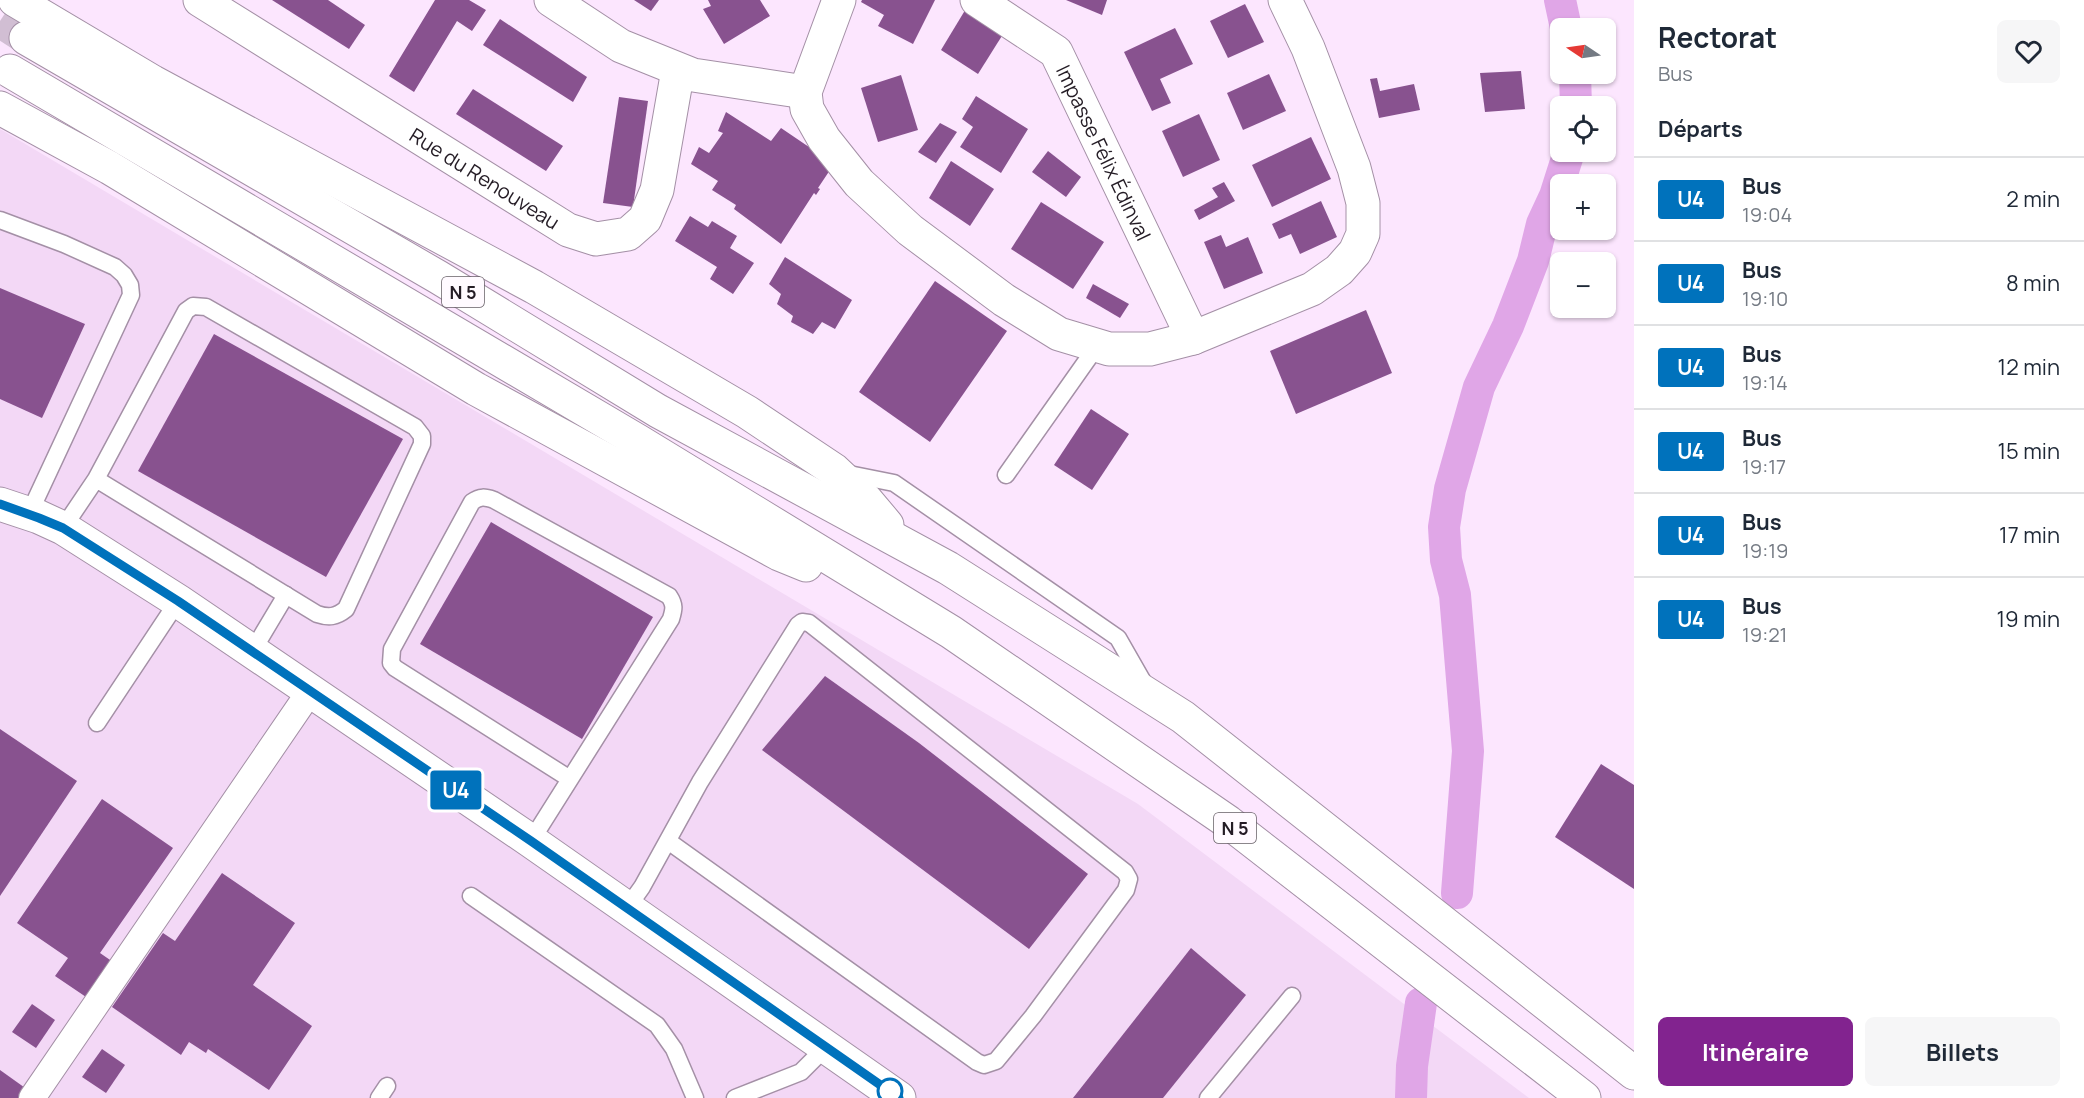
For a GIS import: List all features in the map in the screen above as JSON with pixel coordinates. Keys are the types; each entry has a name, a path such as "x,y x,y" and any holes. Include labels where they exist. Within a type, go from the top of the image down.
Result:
{"main road":[{"path":"15,0 153,82 544,293 747,412 834,470 866,500 902,542"},
{"name":"Rue du Renouveau","path":"200,0 558,224 568,230 596,239 628,234 645,219 657,190 678,70"},
{"path":"551,0 621,46 678,70 693,75 805,92"},
{"path":"839,0 805,92 807,110 824,140 859,183 910,230 1004,300 1059,334 1109,349 1150,349 1193,338 1312,289 1339,270 1355,252 1363,234 1363,202 1354,168 1308,48 1285,0"},
{"name":"Impasse Félix Édinval","path":"977,0 1056,52 1193,338"},
{"name":"N 5","path":"26,38 438,277 658,411 948,568 1152,698 1192,725 1634,1073"},
{"name":"N 5","path":"10,71 638,441 951,632 1228,822 1584,1098"},
{"path":"0,108 110,168 476,389 779,554 822,572 868,583"},
{"path":"14,509 63,528 178,601 531,841 899,1098"}],"street":[{"path":"32,1098 311,690"}],"lane":[{"path":"0,220 64,244 115,267 130,285 131,295 14,509"},
{"path":"63,528 96,479 186,311 193,306 206,307 419,430 422,436 422,444 346,609 339,615 328,618 317,614 96,479"},
{"path":"1006,475 1097,346"},
{"path":"834,470 894,483 1118,638 1152,698"},
{"path":"531,841 570,779 670,619 674,603 669,596 494,500 484,497 477,498 472,502 392,649 391,663 395,668 570,779"},
{"path":"252,652 286,595"},
{"path":"97,723 178,601"},
{"path":"627,908 706,773 802,622 809,623 1125,872 1129,879 1126,890 1033,1016 996,1061 984,1065 668,841"},
{"path":"471,896 657,1025 674,1049 695,1098"},
{"path":"1208,1098 1292,996"},
{"path":"735,1098 801,1072 826,1047"}],"shaded area":[{"path":"0,129 1138,804 1529,1098 0,1098"}],"building":[{"path":"272,0 328,0 365,25 349,49"},
{"path":"435,0 469,0 486,10 472,31 457,21 414,92 389,76"},
{"path":"634,0 659,0 651,11"},
{"path":"708,0 760,0 770,16 724,44 703,9 711,6"},
{"path":"862,0 935,0 913,44 878,26 884,15 861,2"},
{"path":"1066,0 1107,0 1102,15"},
{"path":"1245,4 1264,42 1228,58 1210,21"},
{"path":"967,7 1005,31 978,74 941,50"},
{"path":"500,19 587,77 573,102 483,45"},
{"path":"1175,28 1193,64 1160,79 1171,103 1152,111 1124,52"},
{"path":"1521,71 1525,109 1485,112 1480,73"},
{"path":"1269,74 1286,111 1243,130 1227,93"},
{"path":"901,75 918,130 878,142 861,88"},
{"path":"1377,78 1380,91 1414,84 1420,110 1379,118 1370,79"},
{"path":"473,89 563,146 546,171 456,114"},
{"path":"976,96 1028,129 1001,173 960,147 973,127 962,119"},
{"path":"619,97 648,101 633,207 603,203"},
{"path":"726,112 771,141 781,128 834,164 818,188 820,189 816,195 814,193 781,244 734,209 736,205 712,190 718,181 691,164 699,147 709,153 723,133 718,131"},
{"path":"1199,114 1220,160 1183,177 1162,131"},
{"path":"940,123 957,132 936,163 918,152"},
{"path":"1311,137 1331,179 1272,207 1252,165"},
{"path":"1048,151 1081,177 1066,197 1032,172"},
{"path":"951,161 994,189 970,226 929,198"},
{"path":"1224,182 1235,201 1199,220 1194,210 1218,197 1212,188"},
{"path":"1321,201 1337,237 1300,254 1291,234 1279,239 1272,224"},
{"path":"1041,202 1104,242 1073,289 1011,249"},
{"path":"690,216 708,227 712,221 737,236 730,248 754,263 733,294 710,279 717,267 675,241"},
{"path":"1221,235 1226,247 1248,237 1263,273 1224,289 1204,242"},
{"path":"785,257 852,300 835,329 822,322 813,334 791,322 793,316 777,304 781,294 769,284"},
{"path":"935,281 1007,331 930,442 859,392"},
{"path":"1093,284 1129,304 1120,318 1086,298"},
{"path":"0,288 85,324 42,418 0,399"},
{"path":"1366,310 1392,373 1296,414 1270,351"},
{"path":"214,334 403,439 326,577 138,471"},
{"path":"1091,409 1129,434 1092,490 1054,465"},
{"path":"491,522 653,617 582,739 420,644"},
{"path":"825,676 919,743 1088,874 1029,949 762,750"},
{"path":"0,729 77,781 0,896"},
{"path":"1601,764 1634,785 1634,889 1555,837"},
{"path":"102,799 173,848 100,953 113,962 89,999 55,976 68,958 17,923"},
{"path":"222,873 295,923 253,985 312,1026 269,1090 208,1049 206,1053 189,1042 181,1055 112,1007 163,933 175,941"},
{"path":"1191,948 1246,995 1163,1098 1073,1098"},
{"path":"32,1004 55,1020 36,1048 12,1032"},
{"path":"102,1049 125,1065 106,1093 82,1077"},
{"path":"0,1070 28,1090 23,1098 0,1098"}],"waterway":[{"path":"1560,0 1564,18"},
{"path":"1575,84 1576,96"},
{"path":"1457,893 1468,751 1455,595 1446,560 1444,527 1450,489 1479,387 1508,326 1533,261 1542,224 1555,196 1566,162"},
{"path":"1411,1098 1412,1066 1421,1003"}],"tunnel":[{"path":"0,21 26,38"}],"bus line":[{"name":"U4","path":"0,504 63,528 178,601 531,841 899,1098"}]}
